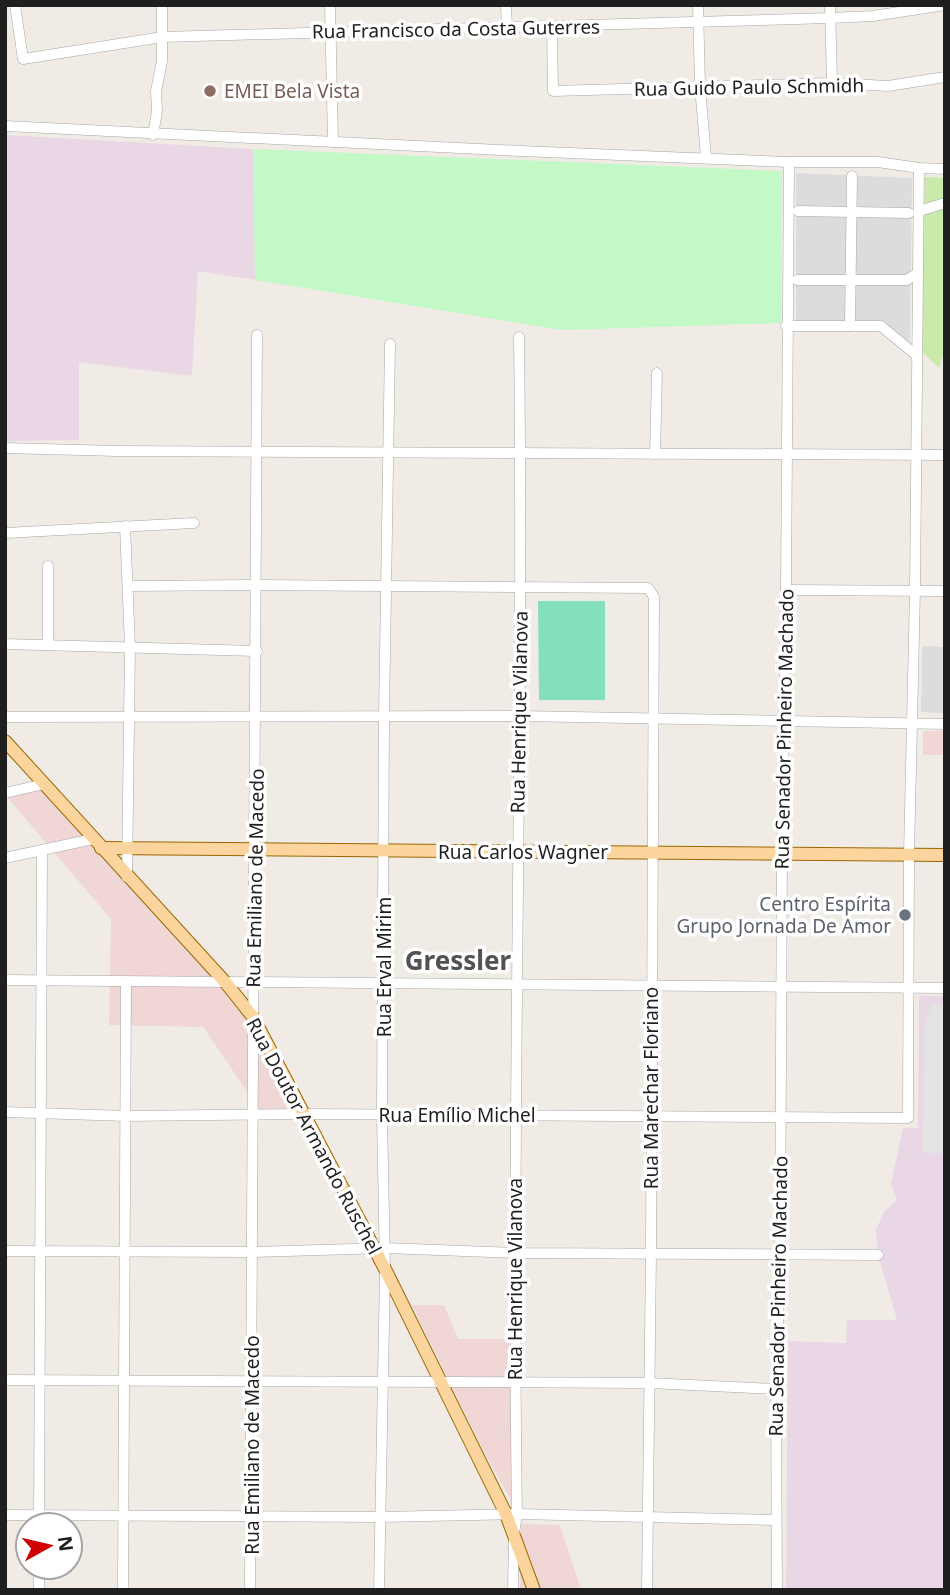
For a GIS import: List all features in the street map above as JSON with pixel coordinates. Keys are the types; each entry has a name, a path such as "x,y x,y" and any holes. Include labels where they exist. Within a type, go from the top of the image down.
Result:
{"main road":[{"name":"Rua Doutor Armando Ruschel","path":"5,741 253,1017 303,1114 379,1248 385,1269 440,1383 511,1514 514,1534 534,1590"},
{"name":"Rua Carlos Wagner","path":"97,844 128,849 945,855"}],"street":[{"name":"Rua Francisco da Costa Guterres","path":"15,5 23,59 163,37 830,18 873,16 945,5"},
{"path":"153,135 157,111 156,92 162,61 162,5"},
{"path":"330,5 333,142"},
{"path":"506,5 507,27"},
{"path":"698,5 700,86 706,158"},
{"path":"830,5 832,83"},
{"name":"Rua Guido Paulo Schmidh","path":"552,26 553,91 832,83 888,86 945,77"},
{"path":"5,126 153,135 789,162 878,162 945,169"},
{"name":"Rua Senador Pinheiro Machado","path":"777,1590 776,1389 780,1255 789,162"},
{"path":"909,988 915,591 917,273 914,212 919,168"},
{"path":"850,326 852,176"},
{"path":"798,211 914,212 945,203"},
{"path":"797,280 907,280 917,273"},
{"path":"786,326 881,326 916,355"},
{"name":"Rua Emiliano de Macedo","path":"250,1590 257,335"},
{"name":"Rua Henrique Vilanova","path":"511,1514 515,1383 521,586 519,337"},
{"name":"Rua Erval Mirim","path":"379,1248 390,344"},
{"path":"655,454 657,373"},
{"path":"5,448 117,451 945,455"},
{"path":"5,533 194,523"},
{"path":"125,526 130,647 127,877"},
{"path":"48,566 48,645"},
{"path":"128,586 521,586"},
{"name":"Rua Marechar Floriano","path":"521,586 648,588 654,597 647,1590"},
{"path":"786,590 945,591"},
{"path":"5,644 257,651"},
{"path":"5,717 519,716 945,724"},
{"path":"5,793 44,785"},
{"path":"5,858 42,850 97,844"},
{"path":"39,1511 42,850"},
{"path":"5,980 226,984 945,988"},
{"path":"123,1590 126,982"},
{"name":"Rua Emílio Michel","path":"5,1112 126,1116 382,1114 908,1118 909,988"},
{"path":"5,1251 253,1252 379,1248 515,1253 878,1255"},
{"path":"379,1590 385,1269"},
{"path":"5,1380 649,1383 776,1389"},
{"path":"84,1518 511,1514 776,1520"},
{"path":"513,1590 514,1534"}],"shaded area":[{"path":"5,135 253,149 255,280 198,271 192,376 79,362 79,440 5,441"},
{"path":"796,173 912,178 910,342 883,321 796,321"},
{"path":"922,646 945,647 945,713 921,712"},
{"path":"923,731 945,731 945,755 923,755"},
{"path":"42,788 246,1015 294,1108 259,1109 203,1027 109,1025 111,919 6,796"},
{"path":"919,996 945,996 945,1590 786,1590 788,1341 846,1343 847,1320 897,1320 878,1255 876,1229 885,1211 897,1200 891,1184 903,1128 918,1128"},
{"path":"931,1005 945,1005 945,1153 923,1153 924,1027"},
{"path":"412,1305 444,1305 458,1339 511,1339 511,1500 483,1450"},
{"path":"521,1524 560,1525 581,1590 520,1590"}],"green space":[{"path":"253,149 782,171 781,323 562,330 255,280"},
{"path":"925,177 945,178 945,349 939,368 921,351"},
{"path":"538,601 605,601 605,700 539,700"}],"place":[{"name":"EMEI Bela Vista","path":"210,91"},
{"name":"Centro Espírita Grupo Jornada De Amor","path":"905,915"}],"district":[{"name":"Gressler","path":"458,960"}]}
